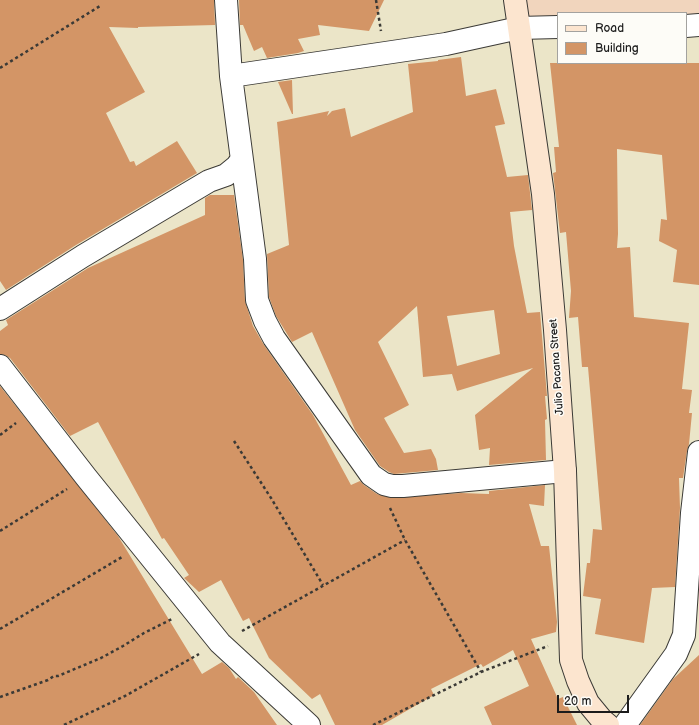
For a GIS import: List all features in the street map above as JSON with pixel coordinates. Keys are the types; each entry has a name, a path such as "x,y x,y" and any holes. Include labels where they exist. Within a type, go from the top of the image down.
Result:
{"street":[{"path":"226,0 231,76 255,259 257,300 265,321 274,338 371,475 384,484 403,486 565,471"},
{"name":"Julio Pacana Street","path":"515,0 543,194 565,471 571,660 578,682 588,703 608,725"},
{"path":"687,26 699,26"},
{"path":"231,76 446,44 519,28 557,27"},
{"path":"0,308 202,184 226,175 238,166 241,160"},
{"path":"0,366 86,477 220,643 309,725"},
{"path":"625,725 676,654 684,635 696,513 699,452"}],"path":[{"path":"376,0 384,54"},
{"path":"0,68 100,6"},
{"path":"234,441 271,498 323,585"},
{"path":"0,531 86,477"},
{"path":"389,506 405,540 481,672"},
{"path":"64,725 125,696 178,665 405,540"},
{"path":"0,629 141,545"},
{"path":"0,697 48,680 54,676 58,676 101,658 144,633 194,610"},
{"path":"373,725 481,672 571,637"}],"shaded area":[{"path":"524,0 699,0 699,14 687,15 687,12 557,12 557,22 526,24"}],"building":[{"path":"0,0 214,0 215,25 138,28 109,27 145,92 106,113 130,162 134,161 136,166 177,141 197,173 76,245 6,290 0,281"},
{"path":"239,0 384,0 369,31 318,25 320,35 298,39 304,51 267,58 262,47 254,51 243,25 240,25"},
{"path":"461,57 466,96 496,89 505,124 495,126 507,177 528,175 532,210 510,212 514,246 527,313 540,312 547,396 545,396 547,419 545,420 546,460 489,465 490,448 479,450 475,415 533,368 457,391 452,374 423,377 417,306 378,342 409,405 384,418 404,453 431,449 436,459 438,470 394,474 380,466 355,430 312,332 292,342 276,316 269,297 267,254 289,245 277,122 329,111 327,116 332,111 345,108 351,137 413,112 408,64","holes":["494,310 500,354 457,366 447,316"]},
{"path":"550,63 699,63 699,285 673,282 677,250 659,241 661,219 667,220 662,155 617,149 617,248 630,247 634,317 689,323 682,389 692,390 689,413 692,413 689,444 683,478 679,478 680,508 675,587 652,588 644,643 595,634 601,599 583,596 587,563 590,563 593,529 602,530 588,367 582,367 578,317 569,318 571,291 566,232 560,233 553,173 556,172 554,147 559,147"},
{"path":"292,80 293,114 278,82"},
{"path":"210,195 234,195 243,260 245,301 253,326 264,345 313,415 351,485 360,481 377,494 392,498 461,493 489,494 489,491 545,485 544,506 529,504 541,546 549,546 557,622 556,632 531,639 558,699 563,697 577,725 492,725 484,707 529,686 513,650 483,667 481,664 431,689 434,695 382,725 335,725 320,694 312,699 269,658 249,618 243,621 221,580 199,592 184,578 189,575 164,538 162,539 98,422 70,436 10,358 0,354 0,331 8,325 6,320 88,268 205,215 205,198"},
{"path":"0,386 118,536 202,674 222,662 229,668 236,679 238,677 254,692 277,725 0,725"},
{"path":"699,655 699,725 640,725 673,679"}]}
